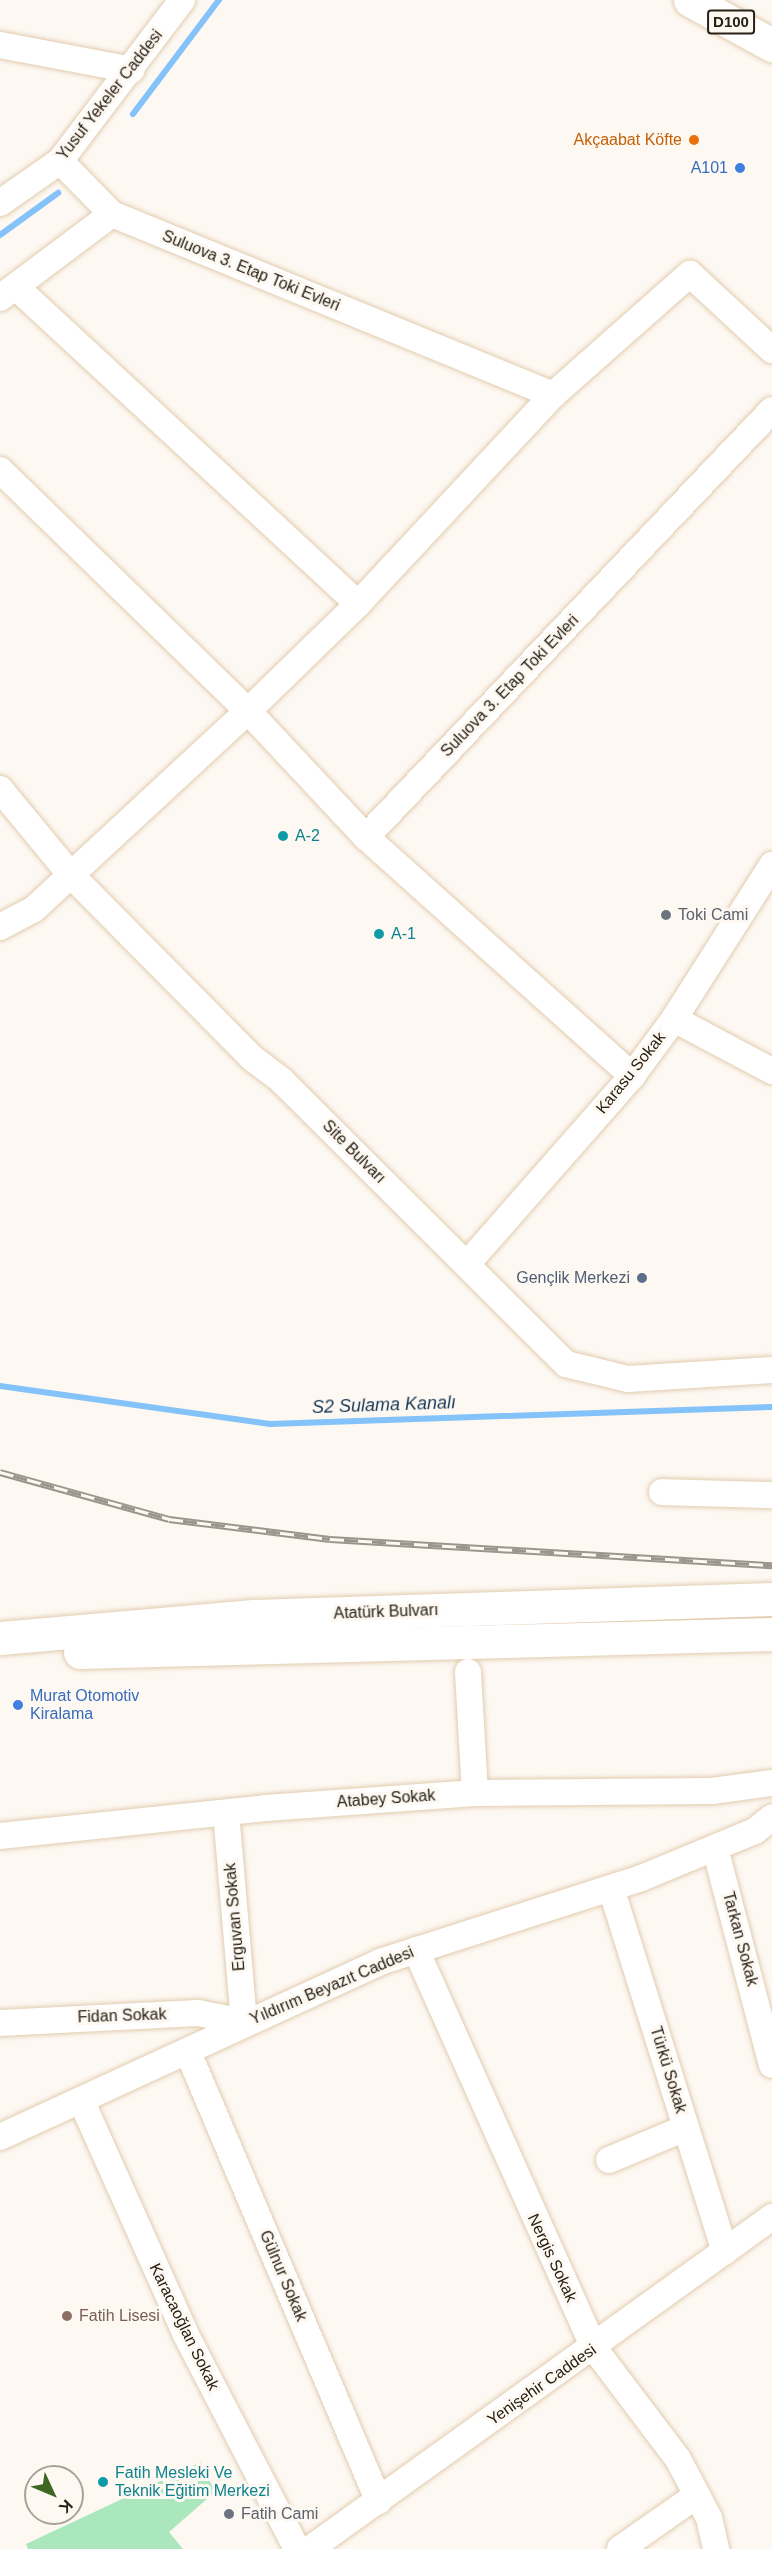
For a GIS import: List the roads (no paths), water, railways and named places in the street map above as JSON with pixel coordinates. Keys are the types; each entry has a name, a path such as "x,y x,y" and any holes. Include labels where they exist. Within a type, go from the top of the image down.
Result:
{"main road":[{"name":"D100","path":"690,0 772,45"},
{"name":"Atatürk Bulvarı","path":"0,1638 254,1616 772,1599"},
{"name":"Atatürk Bulvarı","path":"0,1657 772,1634"}],"street":[{"name":"Yusuf Yekeler Caddesi","path":"0,202 60,161 132,70 182,0"},
{"path":"0,45 132,70"},
{"path":"60,161 112,214 9,293 358,604"},
{"name":"Suluova 3. Etap Toki Evleri","path":"112,214 553,395"},
{"path":"0,927 34,909 248,711 358,604 553,395 690,274 772,350"},
{"name":"Suluova 3. Etap Toki Evleri","path":"366,837 772,410"},
{"path":"0,470 248,711 366,837 632,1076"},
{"name":"Site Bulvarı","path":"0,789 71,875 252,1058 282,1081 566,1364 628,1379 772,1370"},
{"name":"Karasu Sokak","path":"467,1264 632,1076 674,1019 772,866"},
{"path":"674,1019 772,1071"},
{"path":"662,1492 772,1495"},
{"path":"468,1672 475,1793"},
{"name":"Atabey Sokak","path":"0,1836 226,1813 475,1793 712,1791 772,1783"},
{"name":"Erguvan Sokak","path":"226,1813 244,2022"},
{"name":"Yıldırım Beyazıt Caddesi","path":"0,2137 188,2052 244,2022 380,1962 611,1888 755,1831 772,1817"},
{"name":"Tarkan Sokak","path":"715,1848 772,2065"},
{"name":"Türkü Sokak","path":"611,1888 725,2252"},
{"name":"Nergis Sokak","path":"416,1950 594,2348 678,2459 709,2518 716,2549"},
{"name":"Fidan Sokak","path":"0,2023 198,2013 244,2022"},
{"name":"Gülnur Sokak","path":"188,2052 379,2501"},
{"name":"Karacaoğlan Sokak","path":"81,2100 184,2333 297,2549"},
{"path":"609,2160 686,2128"},
{"name":"Yenişehir Caddesi","path":"310,2549 594,2348 772,2217"},
{"path":"620,2549 697,2495"}],"waterway":[{"path":"133,114 219,0"},
{"path":"0,235 58,193"},
{"name":"S2 Sulama Kanalı","path":"0,1386 270,1424 772,1407"}],"railway":[{"path":"0,1472 169,1519 330,1539 772,1565"}],"place":[{"name":"Akçaabat Köfte","path":"694,140"},
{"name":"A101","path":"740,168"},
{"name":"A-2","path":"283,836"},
{"name":"Toki Cami","path":"666,915"},
{"name":"A-1","path":"379,934"},
{"name":"Gençlik Merkezi","path":"642,1278"},
{"name":"Murat Otomotiv Kiralama","path":"18,1705"},
{"name":"Fatih Lisesi","path":"67,2316"},
{"name":"Fatih Mesleki Ve Teknik Eğitim Merkezi","path":"103,2482"},
{"name":"Fatih Cami","path":"229,2514"}]}
